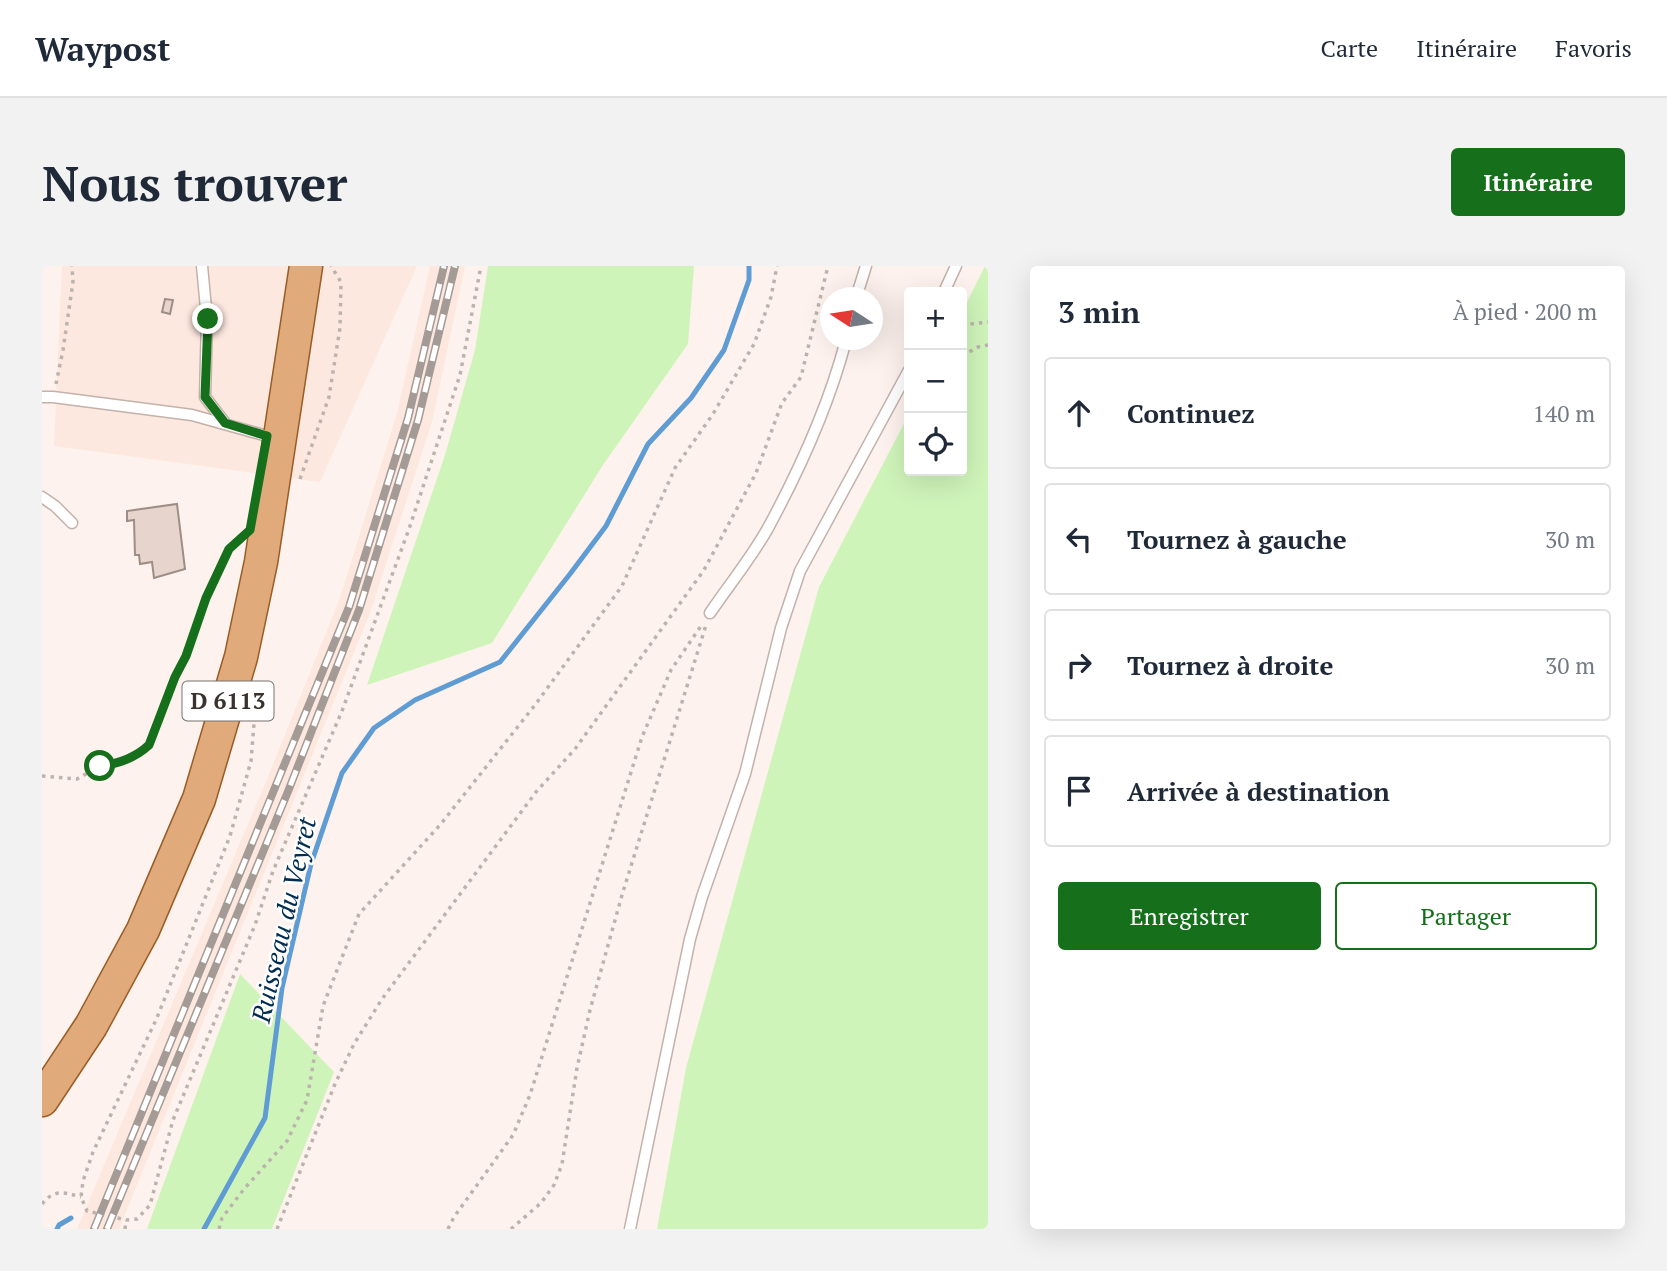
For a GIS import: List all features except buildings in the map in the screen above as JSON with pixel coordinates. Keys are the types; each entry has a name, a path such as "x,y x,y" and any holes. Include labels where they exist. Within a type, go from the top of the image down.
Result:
{"main road":[{"name":"D 6113","path":"42,1075 76,1025 143,901 196,764 234,624 267,436 292,266"},
{"name":"D 6113","path":"42,1100 91,1026 143,930 199,799 241,657 261,562 308,266"}],"lane":[{"path":"202,266 208,319 205,397 225,423"},
{"path":"859,287 866,266"},
{"path":"946,287 956,266"},
{"path":"710,613 766,530 806,450 835,380 843,350"},
{"path":"630,1229 690,939 745,774 781,628 800,571 904,379"},
{"path":"47,397 192,415 267,436"},
{"path":"42,497 72,523"}],"path":[{"path":"47,397 63,350 74,282 72,266"},
{"path":"125,1229 126,1220 137,1219 150,1205 173,1120 255,925 273,871 342,711 371,633 460,375 481,266"},
{"path":"219,1229 222,1218 244,1189 287,1141 307,1100 323,1006 359,914 440,825 535,705 622,586 675,468 713,414 754,344 771,297 777,266"},
{"path":"277,1229 335,1084 354,1044 413,956 536,792 575,748 704,570 755,473 782,403 801,377 828,266"},
{"path":"967,324 988,322"},
{"path":"967,354 988,345"},
{"path":"42,776 77,779 100,766 114,764 141,753 149,745 186,656 206,598 229,549 250,530"},
{"path":"448,1229 513,1135 530,1095 642,737 671,670 710,613"},
{"path":"511,1229 541,1203 554,1185 562,1164 577,1068 590,1010 622,895 710,613"},
{"path":"42,1204 52,1194 62,1192 81,1197"}],"shaded area":[{"path":"62,266 417,266 320,482 54,446"},
{"path":"430,266 465,266 432,422 370,613 119,1229 77,1229 272,767 340,598 397,413"}],"green space":[{"path":"488,266 694,266 688,344 603,465 492,643 367,685 445,455 475,350"},
{"path":"985,266 988,266 988,1229 657,1229 686,1068 819,587 904,424 904,476 967,476 967,302"},
{"path":"240,974 334,1072 272,1229 147,1229"}],"waterway":[{"name":"Ruisseau du Veyret","path":"204,1229 265,1118 282,988 311,864 342,773 374,728 415,700 500,662 606,526 648,444 691,398 724,350 749,280 749,266"},
{"path":"57,1229 71,1218"}],"railway":[{"path":"94,1229 349,607 408,418 444,266"},
{"path":"107,1229 289,789 359,610 418,420 455,266"}],"route":[{"path":"100,766 114,764 141,753 149,745 186,656 206,598 229,549 250,530 267,436 225,423 205,397 204,367 208,319"}]}
